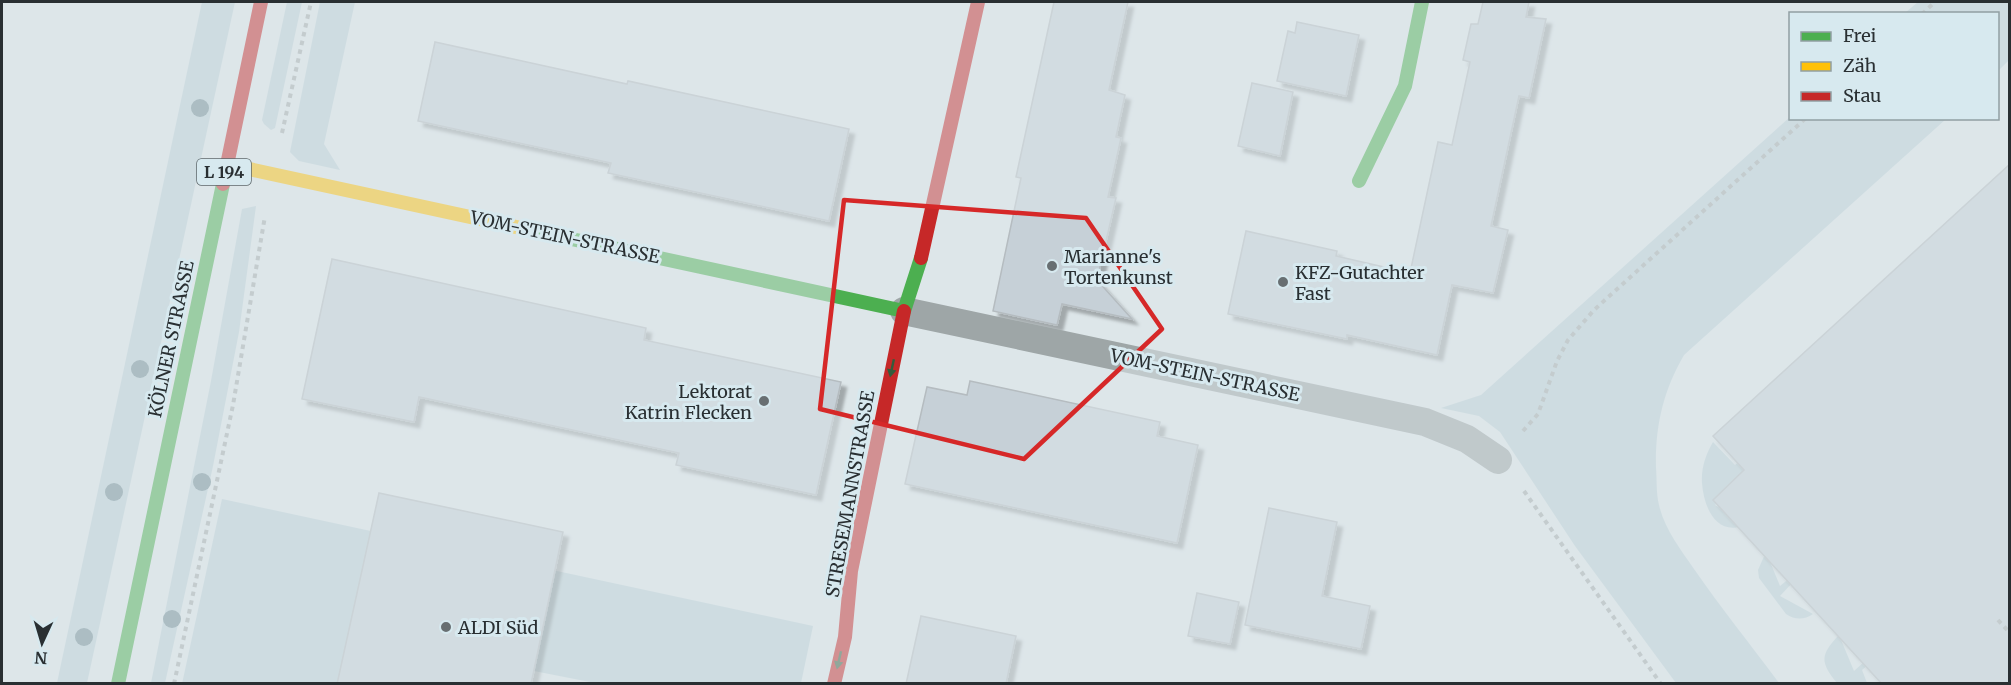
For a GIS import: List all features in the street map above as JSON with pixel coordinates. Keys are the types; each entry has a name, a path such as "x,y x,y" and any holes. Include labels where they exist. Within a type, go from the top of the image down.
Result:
{"street":[{"name":"KÖLNER STRASSE","path":"118,684 261,2"},
{"path":"904,311 923,251 978,2"},
{"path":"1359,181 1405,86 1422,2"},
{"name":"VOM-STEIN-STRASSE","path":"226,164 904,311"},
{"name":"STRESEMANNSTRASSE","path":"834,684 844,636 851,571 904,311"}],"lane":[{"name":"VOM-STEIN-STRASSE","path":"904,311 1425,422 1467,439 1498,460"}],"path":[{"path":"1661,684 1513,477 1498,460 1538,414 1562,351 1568,340 1594,310 1804,120"},
{"path":"174,684 243,353"},
{"path":"1998,620 2010,633"}],"highlighted area":[{"path":"844,200 1086,218 1162,329 1024,459 820,409"}],"shaded area":[{"path":"202,2 235,2 87,683 57,683"},
{"path":"287,2 302,2 275,128 271,130 262,120"},
{"path":"320,2 355,2 324,144 340,170 299,161 290,152"},
{"path":"1918,2 2009,2 2009,60 1999,70 1999,12 1906,12"},
{"path":"1789,118 1789,120 1945,120 1684,355 1666,396 1659,424 1656,453 1657,491 1661,514 1694,569 1779,683 1676,683 1575,546 1500,432 1479,416 1441,408 1481,395"},
{"path":"256,206 239,332 213,466 165,683 151,683 211,381 242,209"},
{"path":"2009,216 1715,505 1748,524 1728,527 1720,524 1709,511 1703,493 1702,472 1713,442 1735,465"},
{"path":"222,499 813,626 801,683 595,683 534,671 549,597 365,558 337,683 182,684"},
{"path":"1766,552 1780,586 1796,573 1794,581 1780,596 1813,614 1800,618 1786,614 1759,578 1758,570"},
{"path":"1839,635 1854,671 1885,643 1893,643 1862,670 1867,683 1837,683 1827,669 1826,653"}],"building":[{"path":"1054,2 1128,2 1109,90 1125,95 1116,137 1121,138 1108,197 1116,198 1097,280 1132,319 1062,304 1057,325 993,311 1021,178 1016,177"},
{"path":"1483,2 1529,2 1526,17 1546,19 1529,98 1519,96 1491,226 1508,230 1493,293 1452,285 1437,355 1347,335 1347,339 1228,314 1246,231 1337,251 1336,256 1410,273 1438,142 1452,145 1470,62 1463,60 1471,24 1478,24"},
{"path":"1297,22 1359,35 1346,96 1277,81 1288,31 1295,33"},
{"path":"435,42 849,129 829,221 608,173 611,163 418,121"},
{"path":"1252,83 1293,92 1280,156 1238,146"},
{"path":"2010,164 2010,684 1882,684 1713,500 1744,470 1713,436"},
{"path":"332,259 646,328 644,340 841,382 816,495 676,465 679,453 419,397 414,422 302,399"},
{"path":"970,381 1160,422 1157,436 1198,445 1177,543 905,484 927,387 967,395"},
{"name":"ALDI Süd","path":"379,493 563,532 531,684 337,684"},
{"path":"1269,508 1337,522 1322,596 1370,606 1361,649 1245,625"},
{"path":"1197,593 1239,602 1230,644 1188,636"},
{"path":"921,616 1016,636 1006,684 906,684"}],"traffic: fast":[{"path":"1359,181 1405,86 1422,2"},
{"path":"118,684 223,184"},
{"path":"530,230 904,311 921,258"}],"traffic: slow":[{"path":"226,164 530,230"}],"traffic: jam":[{"path":"223,184 261,2"},
{"path":"921,258 978,2"},
{"path":"834,684 845,637 851,571 904,311"}],"place":[{"name":"Marianne's Tortenkunst","path":"1052,266"},
{"name":"KFZ-Gutachter Fast","path":"1283,282"},
{"name":"Lektorat Katrin Flecken","path":"764,401"},
{"name":"ALDI Süd","path":"446,627"}]}
